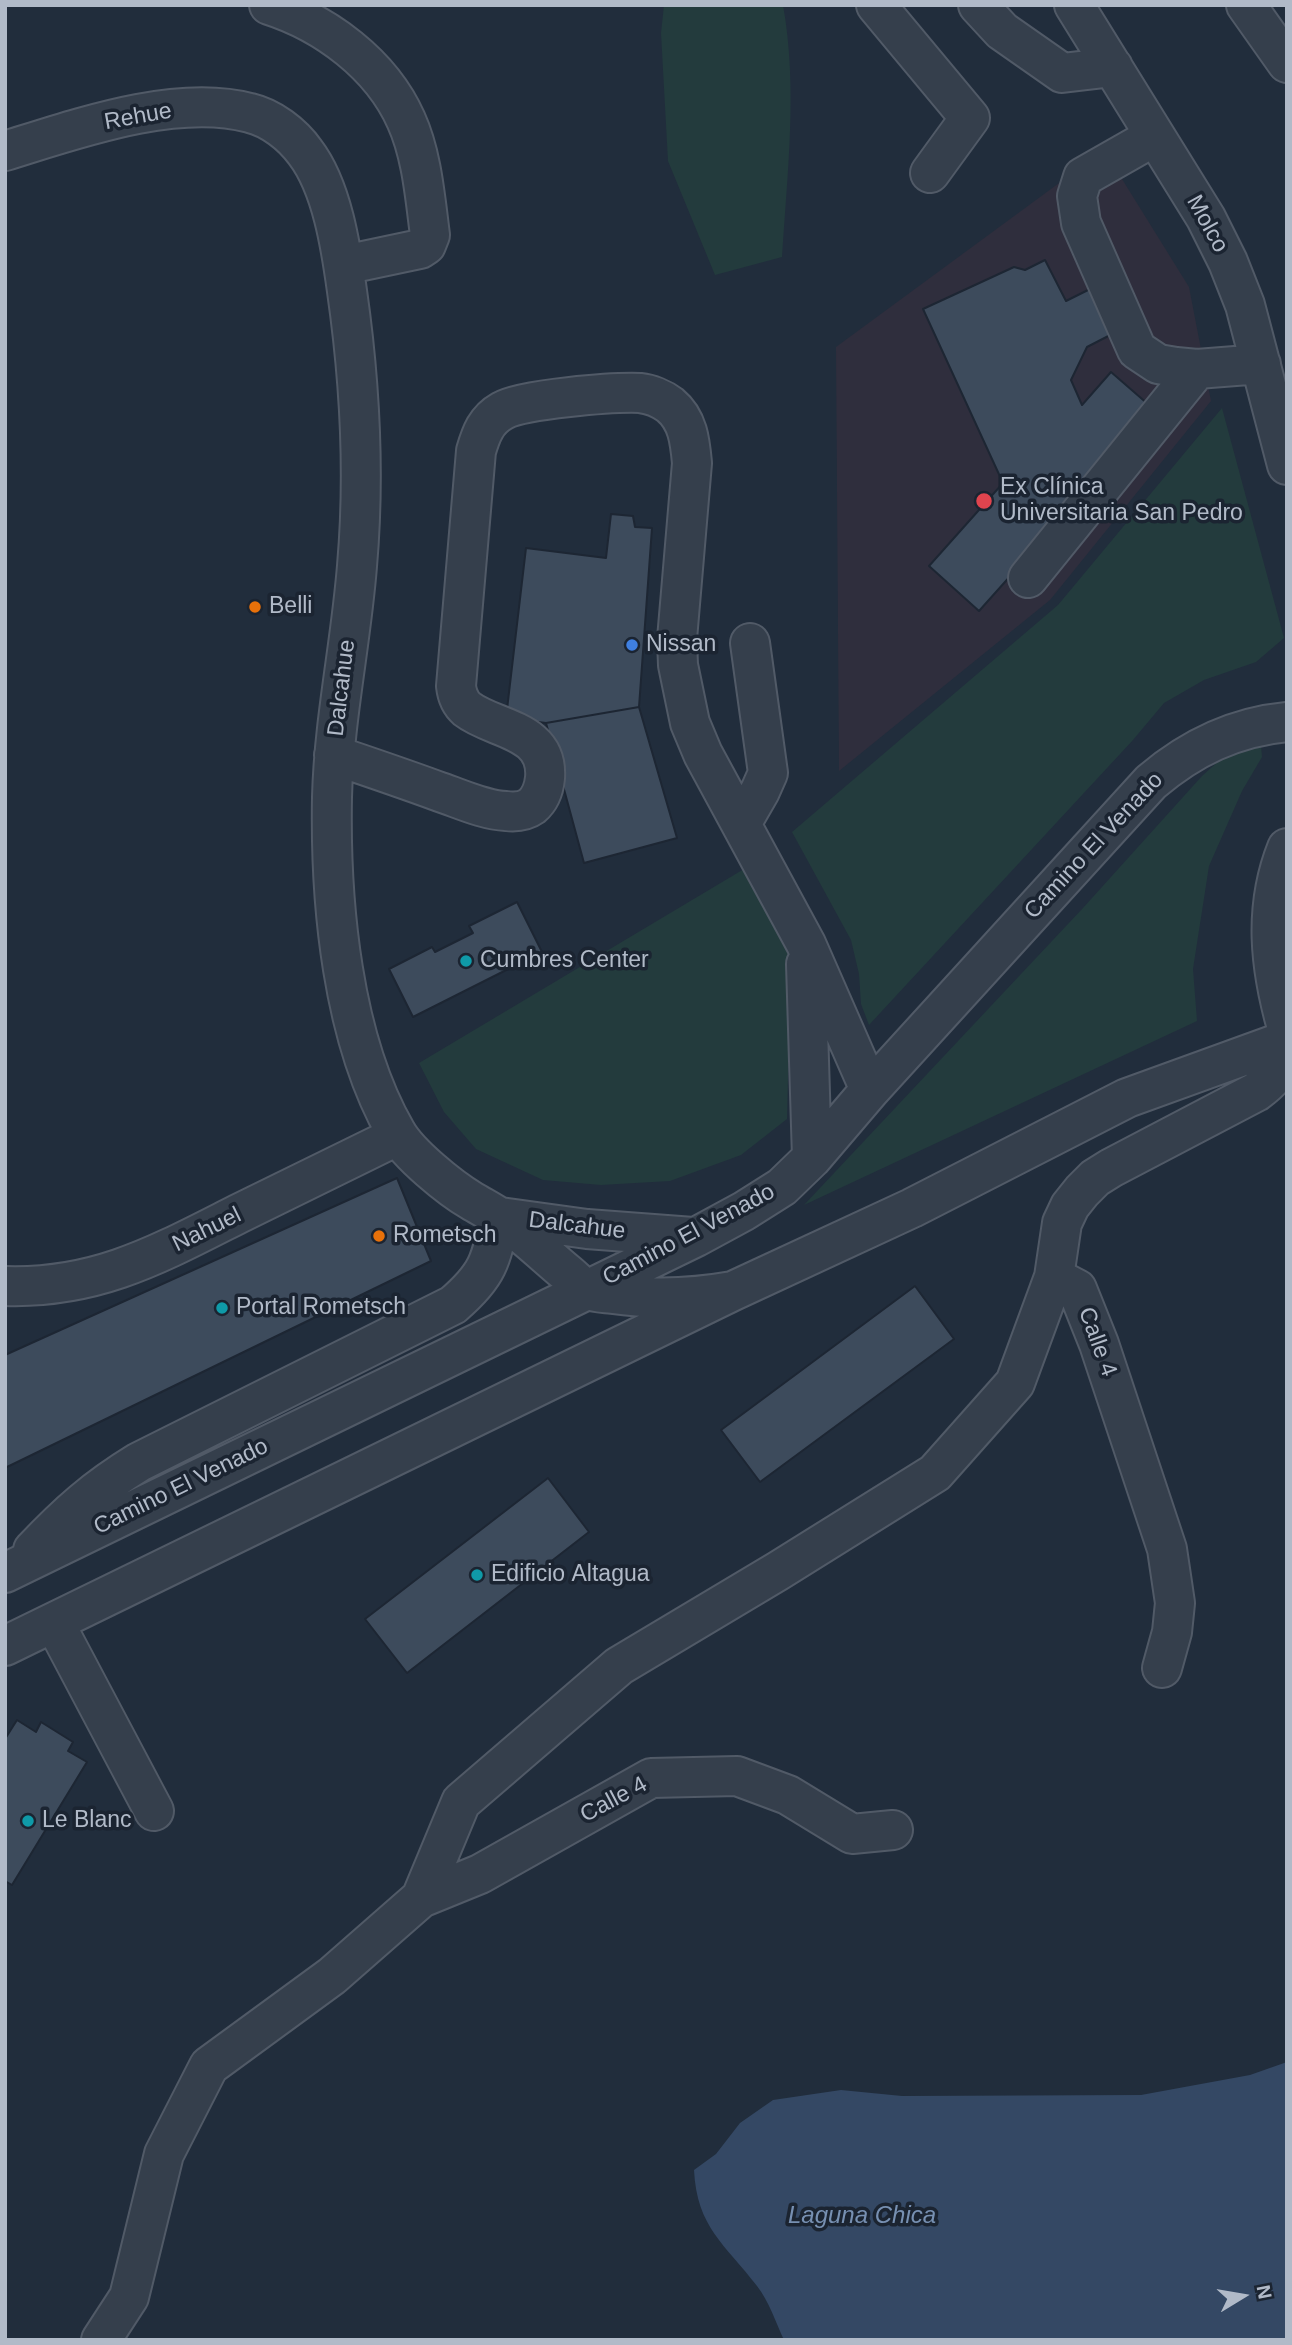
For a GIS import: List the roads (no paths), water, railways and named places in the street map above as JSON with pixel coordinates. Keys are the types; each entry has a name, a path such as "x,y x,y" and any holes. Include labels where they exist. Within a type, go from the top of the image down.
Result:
{"street":[{"path":"269,5 322,29 352,51 376,75 396,102 413,138 425,193 429,240 420,249 344,265"},
{"path":"876,5 970,118 930,173"},
{"path":"978,5 1002,31 1062,73 1112,67"},
{"name":"Molco","path":"1074,5 1206,218 1228,262 1245,305 1287,465"},
{"path":"1246,5 1287,63"},
{"name":"Rehue","path":"5,151 113,119 180,109 221,109 250,113 272,122"},
{"name":"Dalcahue","path":"272,122 307,154 319,176 337,231 355,344 360,410 361,514 357,570 334,755 333,853 342,962 354,1022 372,1081 397,1136 436,1174 468,1199 500,1217 587,1289"},
{"path":"1155,136 1083,177 1077,197 1081,223 1138,350 1158,365 1196,369 1261,364"},
{"path":"1028,578 1196,369"},
{"path":"334,755 484,807 518,811 530,807 540,797 545,775 544,763 538,749 514,730 468,709 460,701 456,686 476,451 481,435 489,421 503,410 542,400 641,393 668,404 680,415 691,443 692,463 677,639 678,665 690,723 703,754 806,944 870,1090"},
{"path":"741,824 768,773 750,643"},
{"name":"Camino El Venado","path":"10,1570 696,1237 782,1187 812,1158 870,1090 1152,782 1180,759 1211,741 1246,729 1287,722"},
{"path":"1287,848 1270,915 1275,986 1287,1028"},
{"path":"806,944 812,1158"},
{"path":"5,1646 733,1291 912,1208 1127,1098 1287,1040"},
{"path":"101,2340 129,2297 164,2154 209,2066 332,1976 421,1898 461,1802 619,1666 935,1473 1015,1383 1054,1277 1062,1223 1070,1206 1095,1178 1271,1082 1287,1055"},
{"name":"Nahuel","path":"5,1286 68,1284 126,1268 397,1136"},
{"path":"10,1570 71,1510 103,1484 139,1462 453,1306 481,1276 492,1257 500,1217"},
{"name":"Dalcahue","path":"500,1217 587,1229 696,1237"},
{"name":"Calle 4","path":"1054,1277 1077,1289 1099,1345 1167,1549 1175,1603 1172,1632 1162,1668"},
{"path":"587,1289 636,1297 668,1298 733,1291"},
{"path":"54,1622 154,1811"},
{"name":"Calle 4","path":"421,1898 480,1874 651,1778 737,1776 788,1795 852,1835 893,1830"}],"water":[{"name":"Laguna Chica","path":"1287,2062 1287,2340 784,2340 761,2292 707,2221 696,2190 694,2170 716,2154 740,2123 773,2100 841,2090 902,2096 1141,2095 1250,2075"}],"place":[{"name":"Ex Clínica Universitaria San Pedro","path":"984,501"},
{"name":"Belli","path":"255,607"},
{"name":"Nissan","path":"632,645"},
{"name":"Cumbres Center","path":"466,961"},
{"name":"Rometsch","path":"379,1236"},
{"name":"Portal Rometsch","path":"222,1308"},
{"name":"Edificio Altagua","path":"477,1575"},
{"name":"Le Blanc","path":"28,1821"}]}
